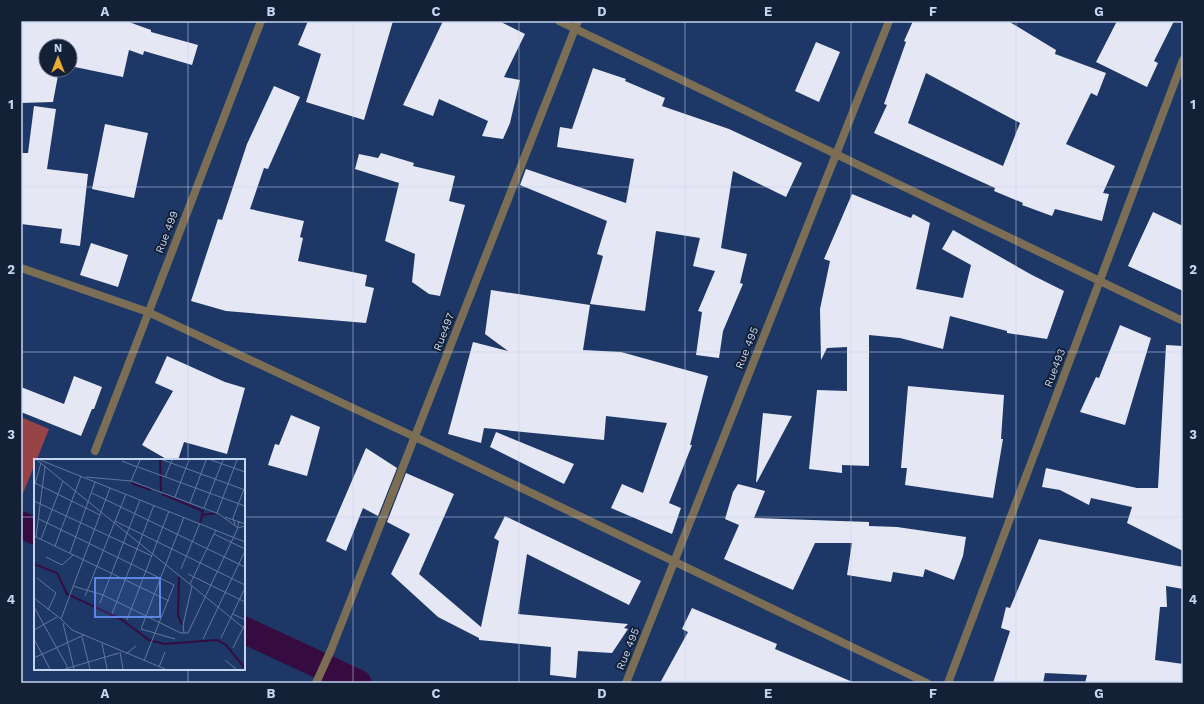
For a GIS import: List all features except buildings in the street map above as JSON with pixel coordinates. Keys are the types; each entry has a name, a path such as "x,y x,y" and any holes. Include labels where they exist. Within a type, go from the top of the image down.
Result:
{"street":[{"name":"Rue 499","path":"95,452 261,21"},
{"path":"559,21 576,25 836,155 1183,321"},
{"name":"Rue 495","path":"626,683 889,21"},
{"name":"Rue497","path":"316,683 331,650 576,25"},
{"name":"Rue493","path":"948,683 1183,60"},
{"path":"21,268 148,312 675,560 927,683"}],"shaded area":[{"path":"21,417 49,429 37,459 34,459 34,466 21,496"}],"waterway":[{"path":"21,525 34,531"},
{"path":"245,630 358,683"}]}
